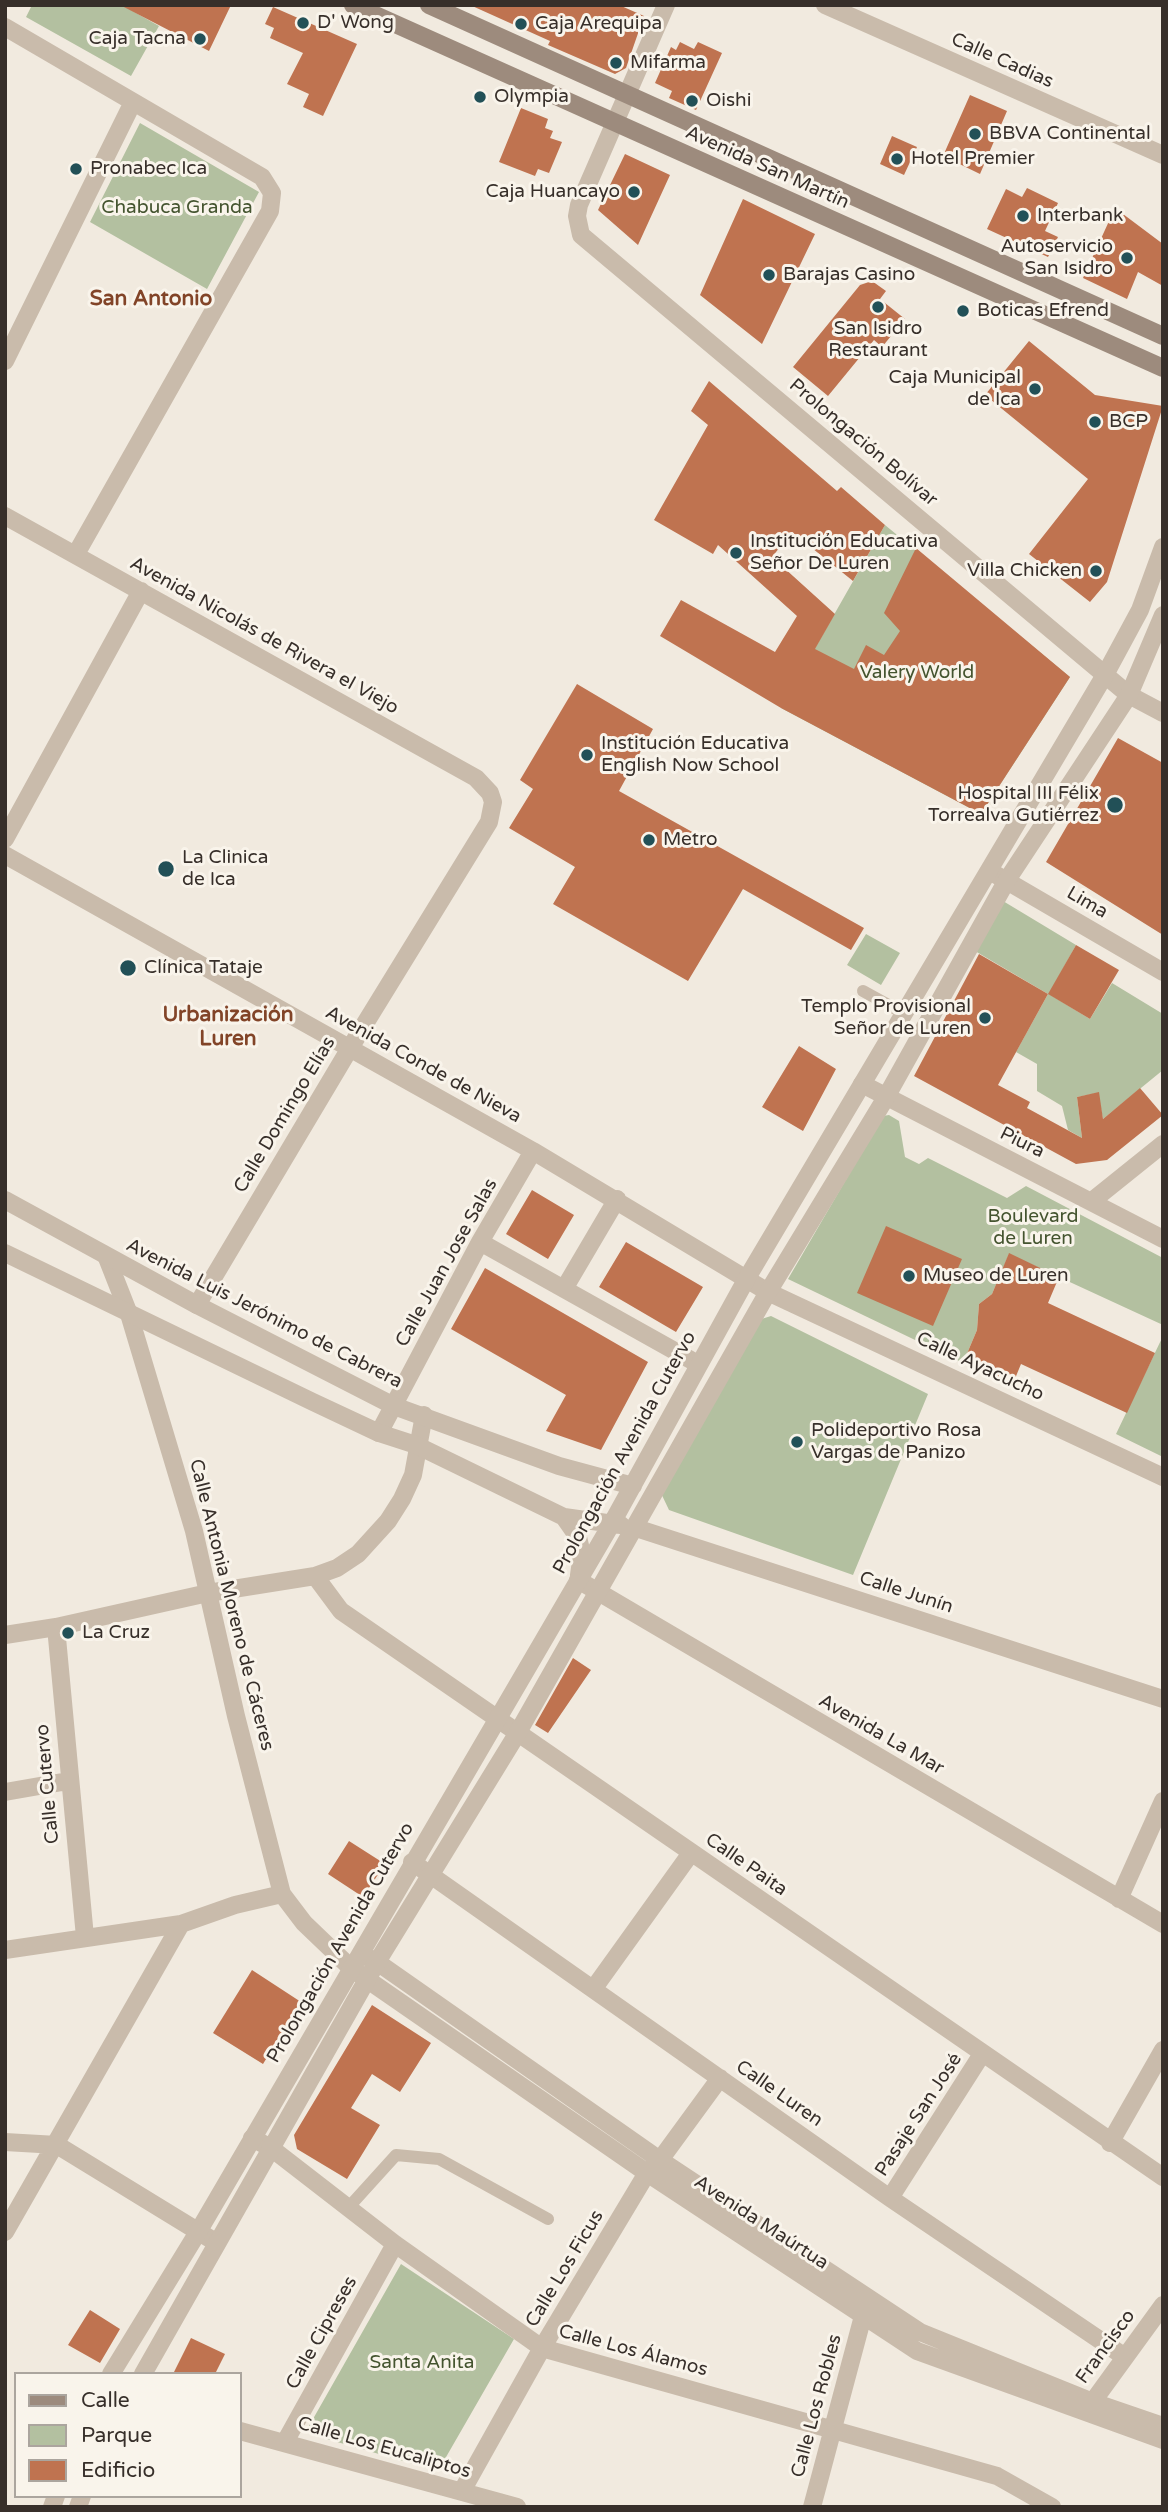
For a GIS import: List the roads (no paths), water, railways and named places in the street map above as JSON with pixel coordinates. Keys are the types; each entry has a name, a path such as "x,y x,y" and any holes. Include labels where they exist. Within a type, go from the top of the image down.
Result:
{"main road":[{"name":"Avenida San Martín","path":"353,5 1163,368"},
{"name":"Avenida San Martín","path":"429,5 454,10 627,96 1163,336"}],"street":[{"path":"615,123 666,5"},
{"name":"Calle Cadias","path":"825,5 1163,155"},
{"path":"5,27 262,177 271,190 270,211 76,554"},
{"path":"5,361 133,102"},
{"name":"Prolongación Bolívar","path":"615,123 577,216 581,235 1129,695 1163,713"},
{"name":"Avenida Nicolás de Rivera el Viejo","path":"5,516 476,778 490,793 493,803"},
{"name":"Prolongación Avenida Cutervo","path":"112,2372 198,2232 579,1580 747,1278 1106,673 1140,610 1163,547"},
{"path":"5,839 141,591"},
{"path":"144,2372 430,1872 517,1734 596,1592 774,1294 1007,880 1129,695 1163,615"},
{"name":"Calle Domingo Elías","path":"197,1305 489,822 493,803"},
{"name":"Avenida Conde de Nieva","path":"5,855 533,1151 774,1294"},
{"name":"Lima","path":"990,871 1163,972"},
{"name":"Piura","path":"862,1084 885,1099 1163,1239"},
{"path":"1092,1201 1163,1144"},
{"name":"Calle Juan Jose Salas","path":"379,1433 480,1242 533,1151"},
{"path":"564,1289 617,1199"},
{"name":"Avenida Luis Jerónimo de Cabrera","path":"5,1200 107,1258 394,1406 559,1466 633,1486"},
{"path":"480,1242 698,1364"},
{"path":"5,1253 379,1433 416,1445 564,1517 636,1528"},
{"name":"Calle Antonia Moreno de Cáceres","path":"107,1258 129,1314 194,1531 282,1894 304,1923 332,1950 356,1961"},
{"name":"Calle Ayacucho","path":"774,1294 1163,1477"},
{"path":"5,1634 56,1627 208,1593 315,1576 337,1568 358,1554 388,1521 413,1475 416,1445 424,1415"},
{"path":"564,1517 578,1537 582,1554 579,1580"},
{"name":"Calle Junín","path":"636,1528 1163,1699"},
{"name":"Calle Paita","path":"315,1576 341,1611 1163,2177"},
{"name":"Avenida La Mar","path":"579,1580 1163,1924"},
{"name":"Calle Cutervo","path":"56,1627 68,1781 85,1937"},
{"path":"5,1792 68,1781"},
{"path":"1119,1899 1163,1801"},
{"path":"594,1988 691,1853"},
{"name":"Calle Luren","path":"412,1862 430,1872 890,2198 1125,2357"},
{"path":"5,1950 181,1924 235,1905 282,1894"},
{"path":"5,2232 181,1924"},
{"path":"356,1961 373,1970"},
{"name":"Avenida Maúrtua","path":"373,1970 920,2332 1163,2440"},
{"name":"Avenida Maúrtua","path":"373,1970 647,2173 917,2351 1088,2408 1163,2426"},
{"path":"1110,2143 1163,2050"},
{"name":"Pasaje San José","path":"890,2198 982,2054"},
{"name":"Calle Los Ficus","path":"462,2491 542,2347 647,2173 660,2160 720,2078"},
{"name":"Calle Los Álamos","path":"252,2138 271,2148 395,2244 542,2347 997,2476 1052,2507"},
{"path":"5,2142 57,2145 217,2243"},
{"name":"Calle Cipreses","path":"285,2442 395,2244"},
{"name":"Francisco","path":"1088,2408 1163,2305"},
{"name":"Calle Los Robles","path":"812,2507 863,2316"},
{"name":"Calle Los Eucaliptos","path":"242,2431 516,2507"}],"lane":[{"path":"863,991 903,1013"},
{"path":"348,2208 396,2155 439,2159 548,2219"}],"place":[{"name":"D' Wong","path":"303,23"},
{"name":"Caja Arequipa","path":"521,24"},
{"name":"Caja Tacna","path":"200,39"},
{"name":"Mifarma","path":"616,63"},
{"name":"Olympia","path":"480,97"},
{"name":"Oishi","path":"692,101"},
{"name":"BBVA Continental","path":"975,134"},
{"name":"Hotel Premier","path":"897,159"},
{"name":"Pronabec Ica","path":"76,169"},
{"name":"Caja Huancayo","path":"634,192"},
{"name":"Interbank","path":"1023,216"},
{"name":"Autoservicio San Isidro","path":"1127,258"},
{"name":"Barajas Casino","path":"769,275"},
{"name":"San Isidro Restaurant","path":"878,307"},
{"name":"Boticas Efrend","path":"963,311"},
{"name":"Caja Municipal de Ica","path":"1035,389"},
{"name":"BCP","path":"1095,422"},
{"name":"Institución Educativa Señor De Luren","path":"736,553"},
{"name":"Villa Chicken","path":"1096,571"},
{"name":"Institución Educativa English Now School","path":"587,755"},
{"name":"Hospital III Félix Torrealva Gutiérrez","path":"1115,805"},
{"name":"Metro","path":"649,840"},
{"name":"La Clinica de Ica","path":"166,869"},
{"name":"Clínica Tataje","path":"128,968"},
{"name":"Templo Provisional Señor de Luren","path":"985,1018"},
{"name":"Museo de Luren","path":"909,1276"},
{"name":"Polideportivo Rosa Vargas de Panizo","path":"797,1442"},
{"name":"La Cruz","path":"68,1633"}],"district":[{"name":"San Antonio","path":"151,299"},
{"name":"Urbanización Luren","path":"228,1027"}],"park label":[{"name":"Chabuca Granda","path":"177,208"},
{"name":"Valery World","path":"917,673"},
{"name":"Boulevard de Luren","path":"1033,1228"},
{"name":"Santa Anita","path":"422,2363"}]}
